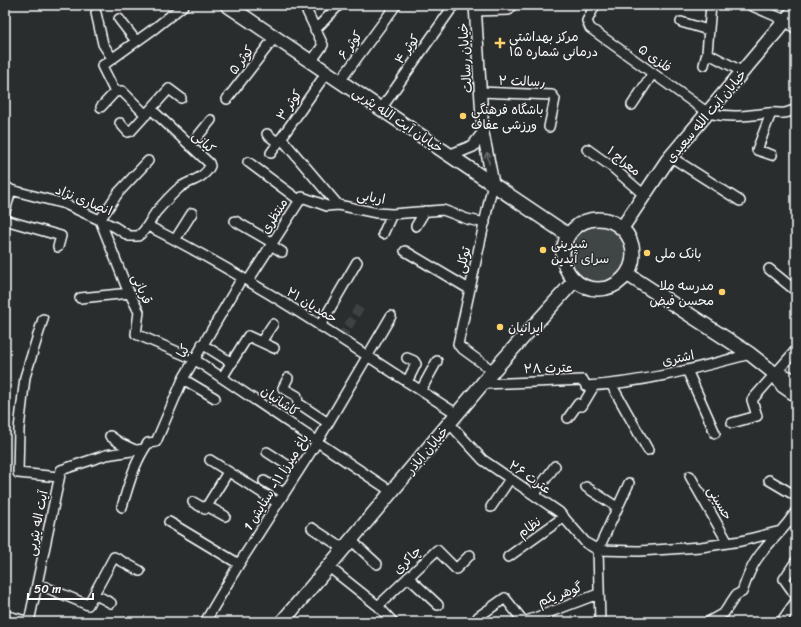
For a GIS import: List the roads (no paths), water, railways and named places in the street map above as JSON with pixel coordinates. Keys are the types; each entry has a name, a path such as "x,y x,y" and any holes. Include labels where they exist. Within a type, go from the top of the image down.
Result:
{"main road":[{"name":"خیابان آیت الله یثربی","path":"227,5 568,235"},
{"name":"خیابان آیت الله سعیدی","path":"622,228 643,194 671,157 796,8"},
{"path":"593,219 603,219 613,222 622,228 628,235 632,245 633,255 632,265 628,274 621,281 603,289 593,289 583,286 568,273 564,259 564,244 568,235 574,228 583,222 593,219"},
{"path":"628,274 750,354 774,373 783,386 796,395"},
{"name":"خیابان اباذر","path":"287,620 347,545 493,371 575,280"},
{"path":"774,373 796,382"}],"street":[{"path":"101,106 114,92 102,66 184,5"},
{"path":"304,5 322,47 311,62"},
{"path":"315,30 339,5"},
{"name":"کوثر ۶","path":"340,81 396,5"},
{"name":"کوثر ۴","path":"381,109 454,5"},
{"path":"475,8 509,10 512,5"},
{"name":"فلزی ۵","path":"595,5 587,21 588,25 708,113"},
{"path":"704,65 707,53 711,5"},
{"path":"750,5 785,20 796,29"},
{"name":"خیابان رسالت","path":"475,8 483,133 493,184"},
{"path":"96,13 103,44 112,58"},
{"path":"119,19 136,41"},
{"path":"682,22 708,30"},
{"name":"کوثر ۵","path":"227,99 275,37"},
{"path":"707,53 742,72"},
{"name":"کوثر ۳","path":"271,153 327,72"},
{"path":"632,105 653,73"},
{"path":"120,123 130,132 169,89 181,98"},
{"name":"کیانی","path":"114,92 122,91 209,163 209,168 192,182 179,187 156,212 148,226"},
{"name":"رسالت ۲","path":"481,92 552,95 555,99 549,127"},
{"path":"708,113 726,117 771,113 780,115 796,109"},
{"path":"771,113 757,150 772,155"},
{"path":"190,146 211,120"},
{"path":"451,156 473,146 483,133"},
{"name":"اربابی","path":"267,134 280,141 338,205 377,213 392,214 424,211 447,211 467,219 485,223"},
{"name":"معراج ۱","path":"588,149 612,166 643,194"},
{"path":"671,157 740,201"},
{"path":"100,220 118,194 148,161"},
{"path":"248,162 299,200"},
{"name":"توکلی","path":"493,184 458,344 493,371"},
{"path":"5,212 8,188"},
{"name":"انصاری نژاد","path":"8,188 65,204 130,236 138,236 148,226"},
{"name":"منتظری","path":"245,280 272,244 302,197 327,206 338,205"},
{"path":"416,226 424,211"},
{"path":"175,240 192,213"},
{"path":"383,234 392,214"},
{"path":"5,220 60,236 58,247"},
{"name":"قربانی","path":"100,220 139,312 136,334 194,359"},
{"path":"234,221 272,244 282,252"},
{"name":"حمدیان ۲۱","path":"148,226 245,280 368,356 420,390 453,419"},
{"path":"405,251 469,289"},
{"path":"320,326 357,262"},
{"path":"769,269 796,291"},
{"name":"کیا","path":"139,450 148,443 156,442 183,379 202,344 245,280"},
{"path":"80,298 130,293"},
{"name":"باغ میرزا ۱۱- ستایش 1","path":"205,622 239,564 317,442 391,316"},
{"path":"43,319 25,377 19,429 18,473 59,476 61,470 106,455 139,450"},
{"path":"261,342 273,324"},
{"path":"222,378 248,336 274,348"},
{"path":"202,344 232,363"},
{"path":"732,423 757,416 752,400 774,373 796,350"},
{"name":"اشتری","path":"611,384 687,370 750,354"},
{"path":"407,358 416,364 407,382"},
{"name":"کاشانیان","path":"194,359 392,492"},
{"path":"420,390 438,361"},
{"path":"687,370 715,433"},
{"path":"288,378 283,388 297,396 298,403 328,423"},
{"path":"183,379 215,398"},
{"name":"عترت ۲۸","path":"482,384 583,380 586,386 611,384"},
{"path":"611,384 648,450"},
{"path":"568,418 578,404 582,406 594,386"},
{"name":"عترت ۲۶","path":"453,419 483,460 564,517 586,543 598,550"},
{"path":"110,436 120,443 139,450"},
{"path":"122,508 139,450"},
{"path":"266,452 298,472"},
{"path":"210,460 278,503"},
{"path":"534,495 556,466"},
{"path":"193,502 205,509 228,472"},
{"name":"آیت اله یثربی","path":"29,622 59,476"},
{"name":"حسینی","path":"690,476 728,543"},
{"path":"491,507 510,479"},
{"path":"769,480 796,496"},
{"path":"264,481 284,493"},
{"path":"600,622 598,594 598,550 629,483"},
{"path":"586,487 617,507"},
{"path":"207,506 225,516"},
{"path":"598,550 657,550 728,543 781,530 793,523 796,511"},
{"name":"نظام","path":"508,557 564,517"},
{"path":"169,522 239,564"},
{"path":"312,528 347,545 377,564"},
{"path":"708,622 724,613 736,595 742,592 748,575 761,554 781,530"},
{"name":"چاکری","path":"378,606 437,550 456,569 470,555"},
{"path":"38,584 88,605 114,557 140,571"},
{"path":"796,561 784,579 796,596"},
{"path":"329,567 378,606 393,622"},
{"path":"408,577 438,605"},
{"path":"94,594 111,603"},
{"name":"گوهر یکم","path":"478,617 505,598 524,622 598,594"},
{"path":"781,622 796,601"},
{"path":"5,615 29,622"}],"tunnel":[{"path":"341,338 361,305"}],"place":[{"name":"مرکز بهداشتی درمانی شماره ۱۵","path":"500,43"},
{"name":"باشگاه فرهنگی ورزشی عفاف","path":"463,116"},
{"name":"شیرینی سرای آیدین","path":"543,250"},
{"name":"بانک ملی","path":"647,253"},
{"name":"مدرسه ملا محسن فیض","path":"722,292"},
{"name":"ایرانیان","path":"500,327"}]}
